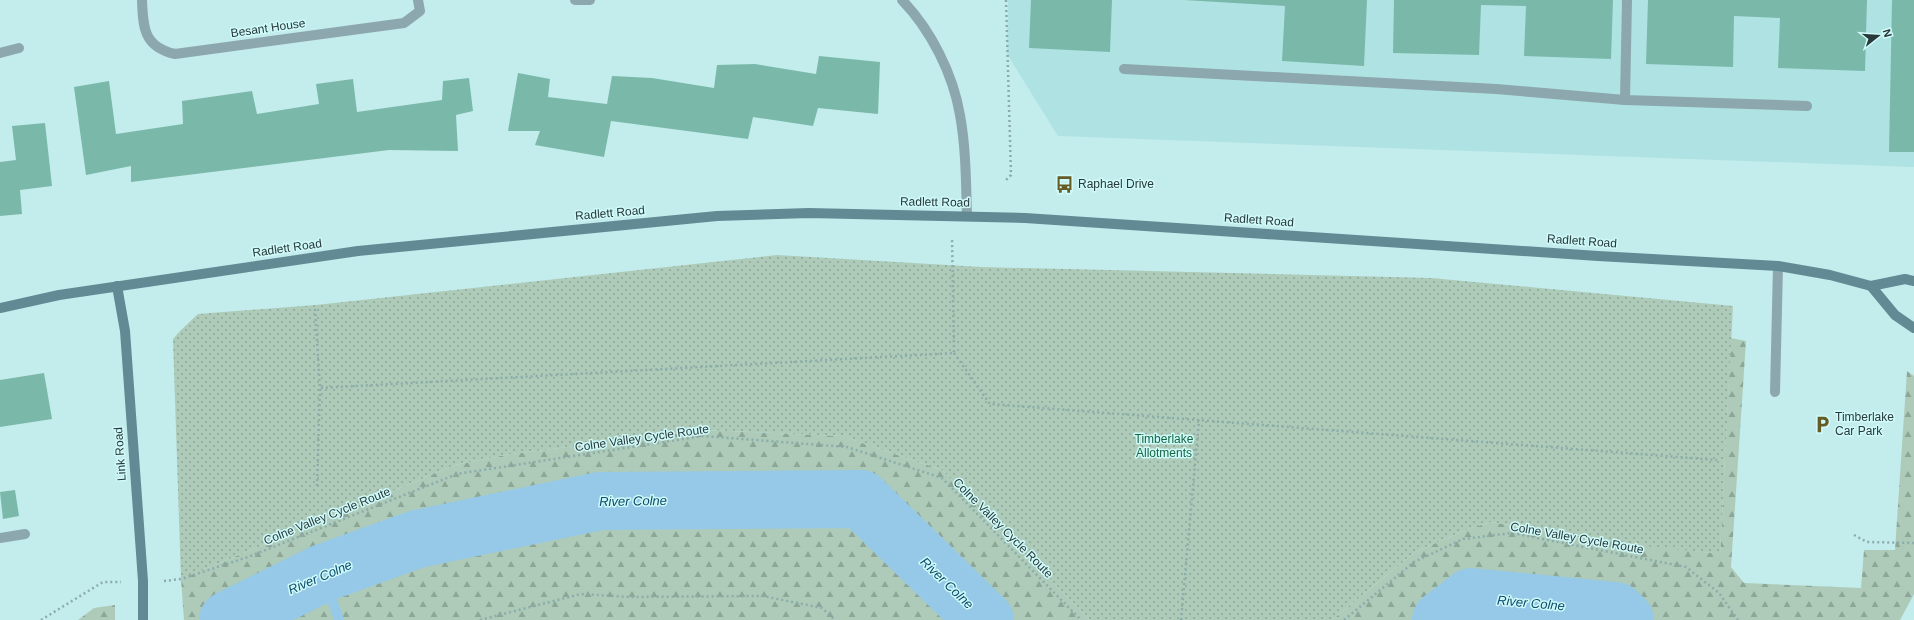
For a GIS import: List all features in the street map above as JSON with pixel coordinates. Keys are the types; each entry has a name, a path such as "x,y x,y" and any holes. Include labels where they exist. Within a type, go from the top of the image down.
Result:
{"street":[{"name":"Besant House","path":"142,0 143,21 146,34 152,43 162,52 175,54 404,23 420,11 418,0"},
{"path":"575,0 590,0"},
{"path":"902,0 925,28 939,54 951,82 960,115 967,216"},
{"path":"1625,100 1627,0"},
{"path":"0,52 19,48"},
{"path":"1124,69 1496,89 1625,100 1807,106"},
{"name":"Radlett Road","path":"0,308 60,294 358,251 709,217 809,213 1024,218 1778,266 1830,275 1871,286 1905,279 1914,281"},
{"path":"1775,392 1778,266"},
{"name":"Link Road","path":"117,286 125,331 142,581 143,616"},
{"path":"1871,286 1895,315 1914,328"},
{"path":"0,538 25,534"}],"path":[{"path":"1006,0 1011,175 1006,180"},
{"path":"951,216 954,353 990,404 1717,460"},
{"path":"315,309 320,388 317,486"},
{"path":"320,388 954,353"},
{"path":"1181,620 1199,420"},
{"name":"Colne Valley Cycle Route","path":"160,581 181,579 248,557 457,474 703,436 848,447 942,478 1081,620"},
{"name":"Colne Valley Cycle Route","path":"1344,620 1414,562 1463,539 1512,533 1686,567 1719,593 1738,620"},
{"path":"1854,535 1867,542 1914,543"},
{"path":"41,620 103,582 128,582"},
{"path":"480,620 581,594 629,597 763,596 822,608 835,620"}],"shaded area":[{"path":"1008,0 1914,0 1914,167 1058,136 1007,54"}],"green space":[{"name":"Timberlake Allotments","path":"777,255 981,267 1431,278 1733,306 1720,554 1644,546 1491,522 1468,529 1415,552 1332,620 1090,620 942,470 842,436 704,430 505,455 455,465 181,579 173,339 198,314 316,305"},
{"path":"1731,338 1746,341 1731,567 1744,583 1861,588 1864,550 1895,550 1907,371 1914,376 1914,594 1900,620 1332,620 1415,552 1468,529 1491,522 1617,542 1720,554"},
{"path":"704,430 842,436 942,470 1090,620 184,620 181,579 455,465 505,455"},
{"path":"115,605 115,620 78,620 94,608"}],"building":[{"path":"1031,0 1112,0 1110,52 1029,48"},
{"path":"1184,0 1367,0 1364,66 1282,61 1285,6"},
{"path":"1394,0 1613,0 1611,59 1524,56 1526,6 1481,5 1479,55 1393,53"},
{"path":"1648,0 1867,0 1865,71 1778,68 1780,18 1734,16 1733,67 1646,64"},
{"path":"1892,0 1914,0 1914,152 1889,152"},
{"path":"819,56 880,62 878,114 818,108 813,126 753,117 748,139 611,121 604,157 535,145 540,131 508,131 518,73 550,79 548,97 607,104 612,76 652,78 714,88 717,65 755,64 816,74"},
{"path":"469,78 473,111 456,115 458,151 389,150 131,182 131,166 86,175 74,87 109,81 116,134 183,124 182,101 252,91 257,114 319,104 316,84 353,79 357,112 442,100 443,81"},
{"path":"45,123 52,186 20,190 22,214 0,216 0,162 16,160 12,126"},
{"path":"44,373 52,419 0,427 0,380"},
{"path":"15,490 19,516 3,519 0,492"}],"waterway":[{"name":"River Colne","path":"228,620 323,573 417,539 600,501 861,499 985,620"},
{"path":"323,573 339,620"},
{"name":"River Colne","path":"1441,620 1471,597 1616,611 1625,620"}],"place":[{"name":"Raphael Drive","path":"1065,184"},
{"name":"Timberlake Car Park","path":"1822,424"}]}
